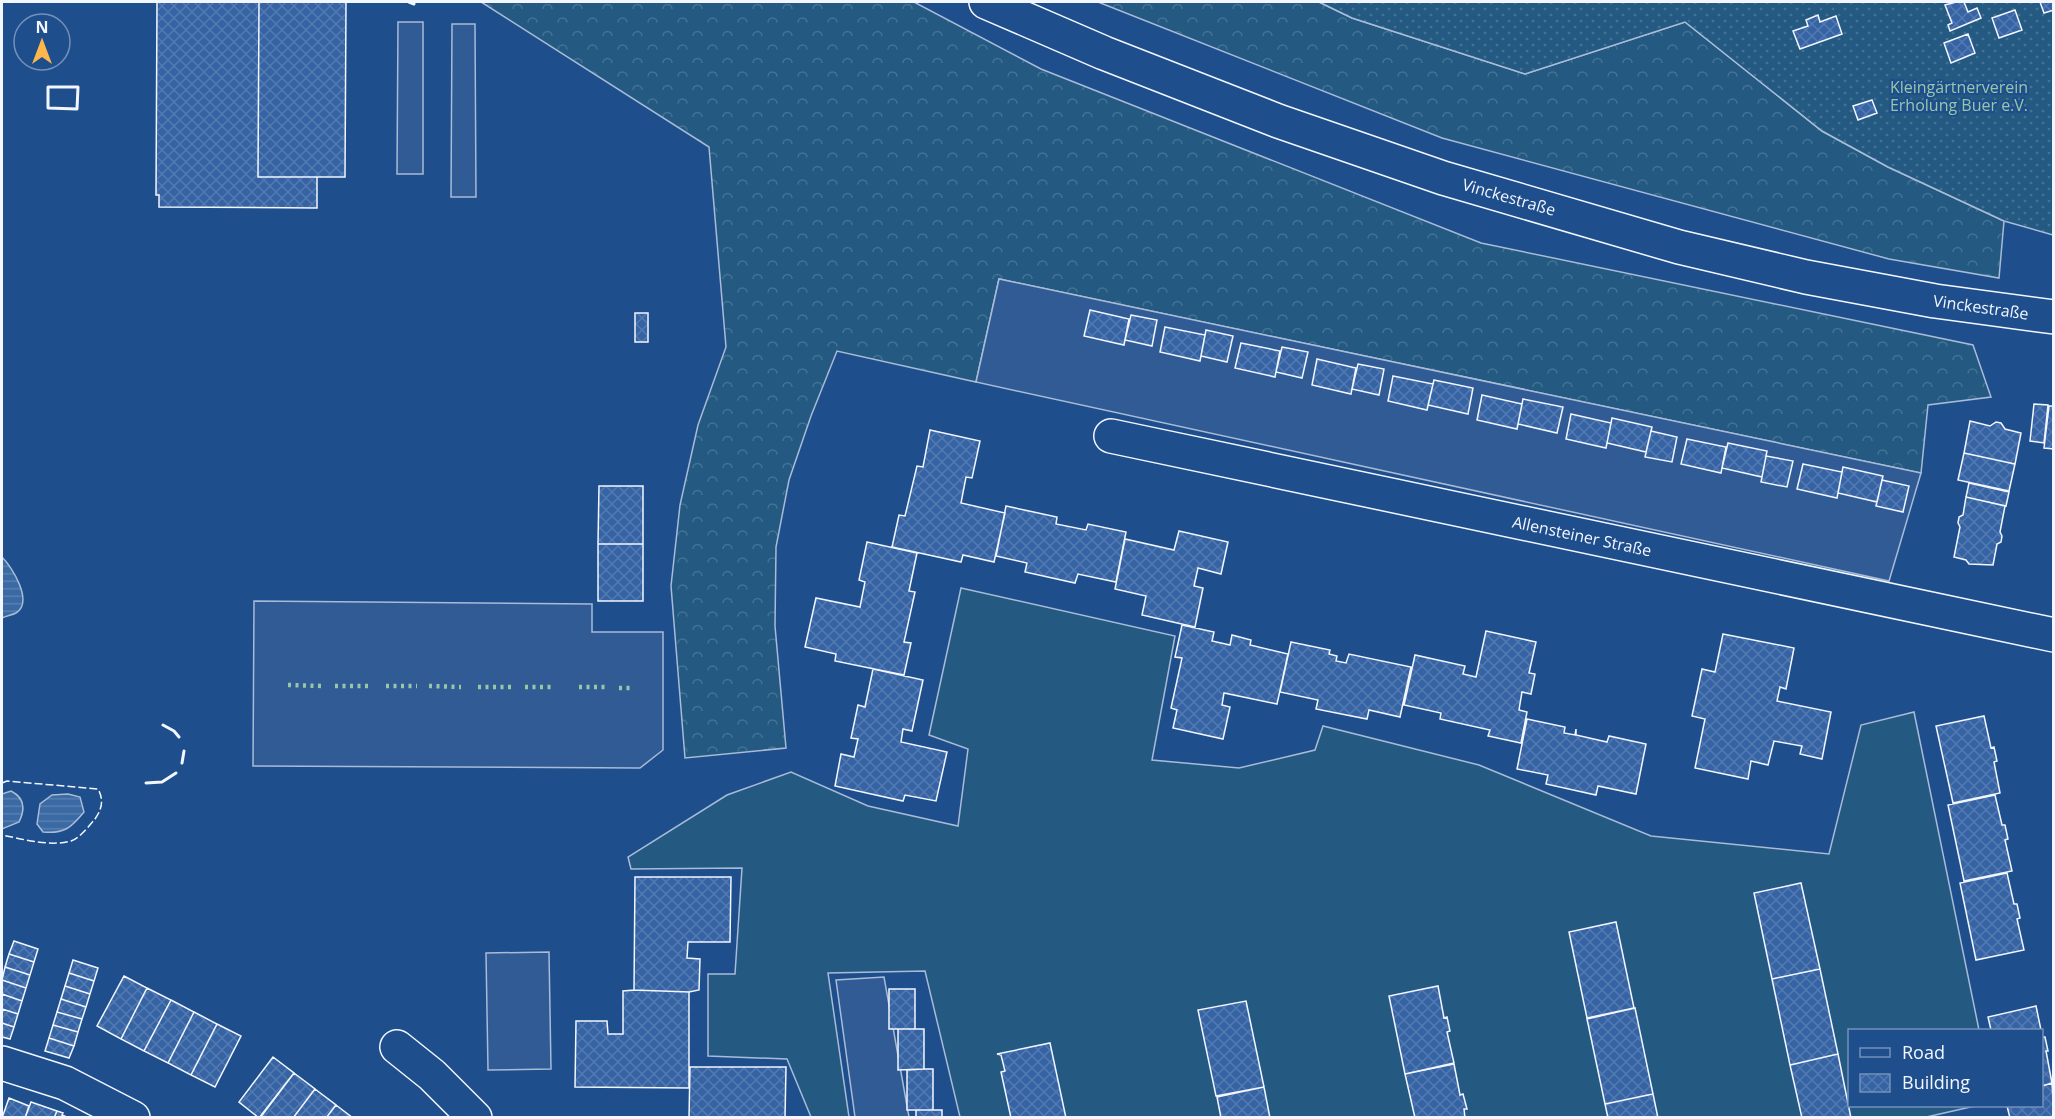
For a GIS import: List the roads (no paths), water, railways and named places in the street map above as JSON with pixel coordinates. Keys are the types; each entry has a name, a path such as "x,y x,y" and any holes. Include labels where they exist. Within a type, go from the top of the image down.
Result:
{"street":[{"name":"Vinckestraße","path":"986,2 1104,53 1278,121 1443,178 1679,247 1806,277 1935,301 2054,317"},
{"name":"Allensteiner Straße","path":"1111,436 2054,635"},
{"path":"397,1047 432,1075 475,1118"},
{"path":"2,1063 65,1083 133,1118"}],"park label":[{"name":"Kleingärtnerverein Erholung Buer e.V.","path":"1959,96"}]}
